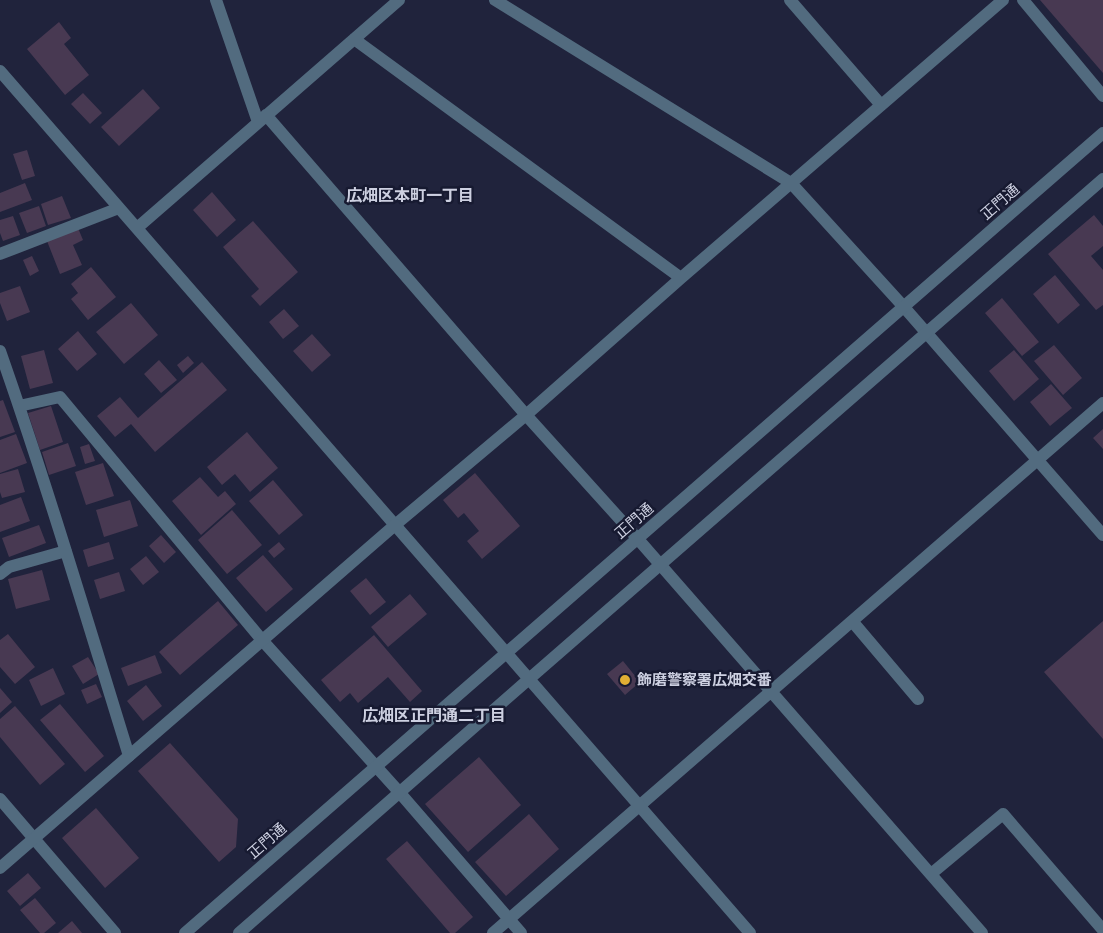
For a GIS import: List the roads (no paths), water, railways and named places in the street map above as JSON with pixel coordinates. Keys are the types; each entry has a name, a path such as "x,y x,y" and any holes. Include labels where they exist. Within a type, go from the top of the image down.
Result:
{"street":[{"path":"216,0 262,119 660,564 982,933"},
{"path":"137,228 399,0"},
{"path":"495,0 791,183 903,306 1103,535"},
{"path":"790,0 882,105"},
{"path":"0,868 1003,0"},
{"path":"1023,0 1103,96"},
{"path":"354,39 681,278"},
{"path":"0,71 750,933"},
{"name":"正門通","path":"185,933 1103,133"},
{"path":"239,933 1103,179"},
{"path":"0,254 119,207"},
{"path":"0,351 66,551 129,756"},
{"path":"19,406 60,397 262,640 400,793 521,933"},
{"path":"493,933 1103,403"},
{"path":"0,574 9,567 66,551"},
{"path":"852,621 918,699"},
{"path":"0,800 115,933"},
{"path":"931,874 1003,814 1103,930"}],"place":[{"name":"飾磨警察署広畑交番","path":"625,680"}],"district":[{"name":"広畑区本町一丁目","path":"410,195"},
{"name":"広畑区正門通二丁目","path":"434,715"}]}
